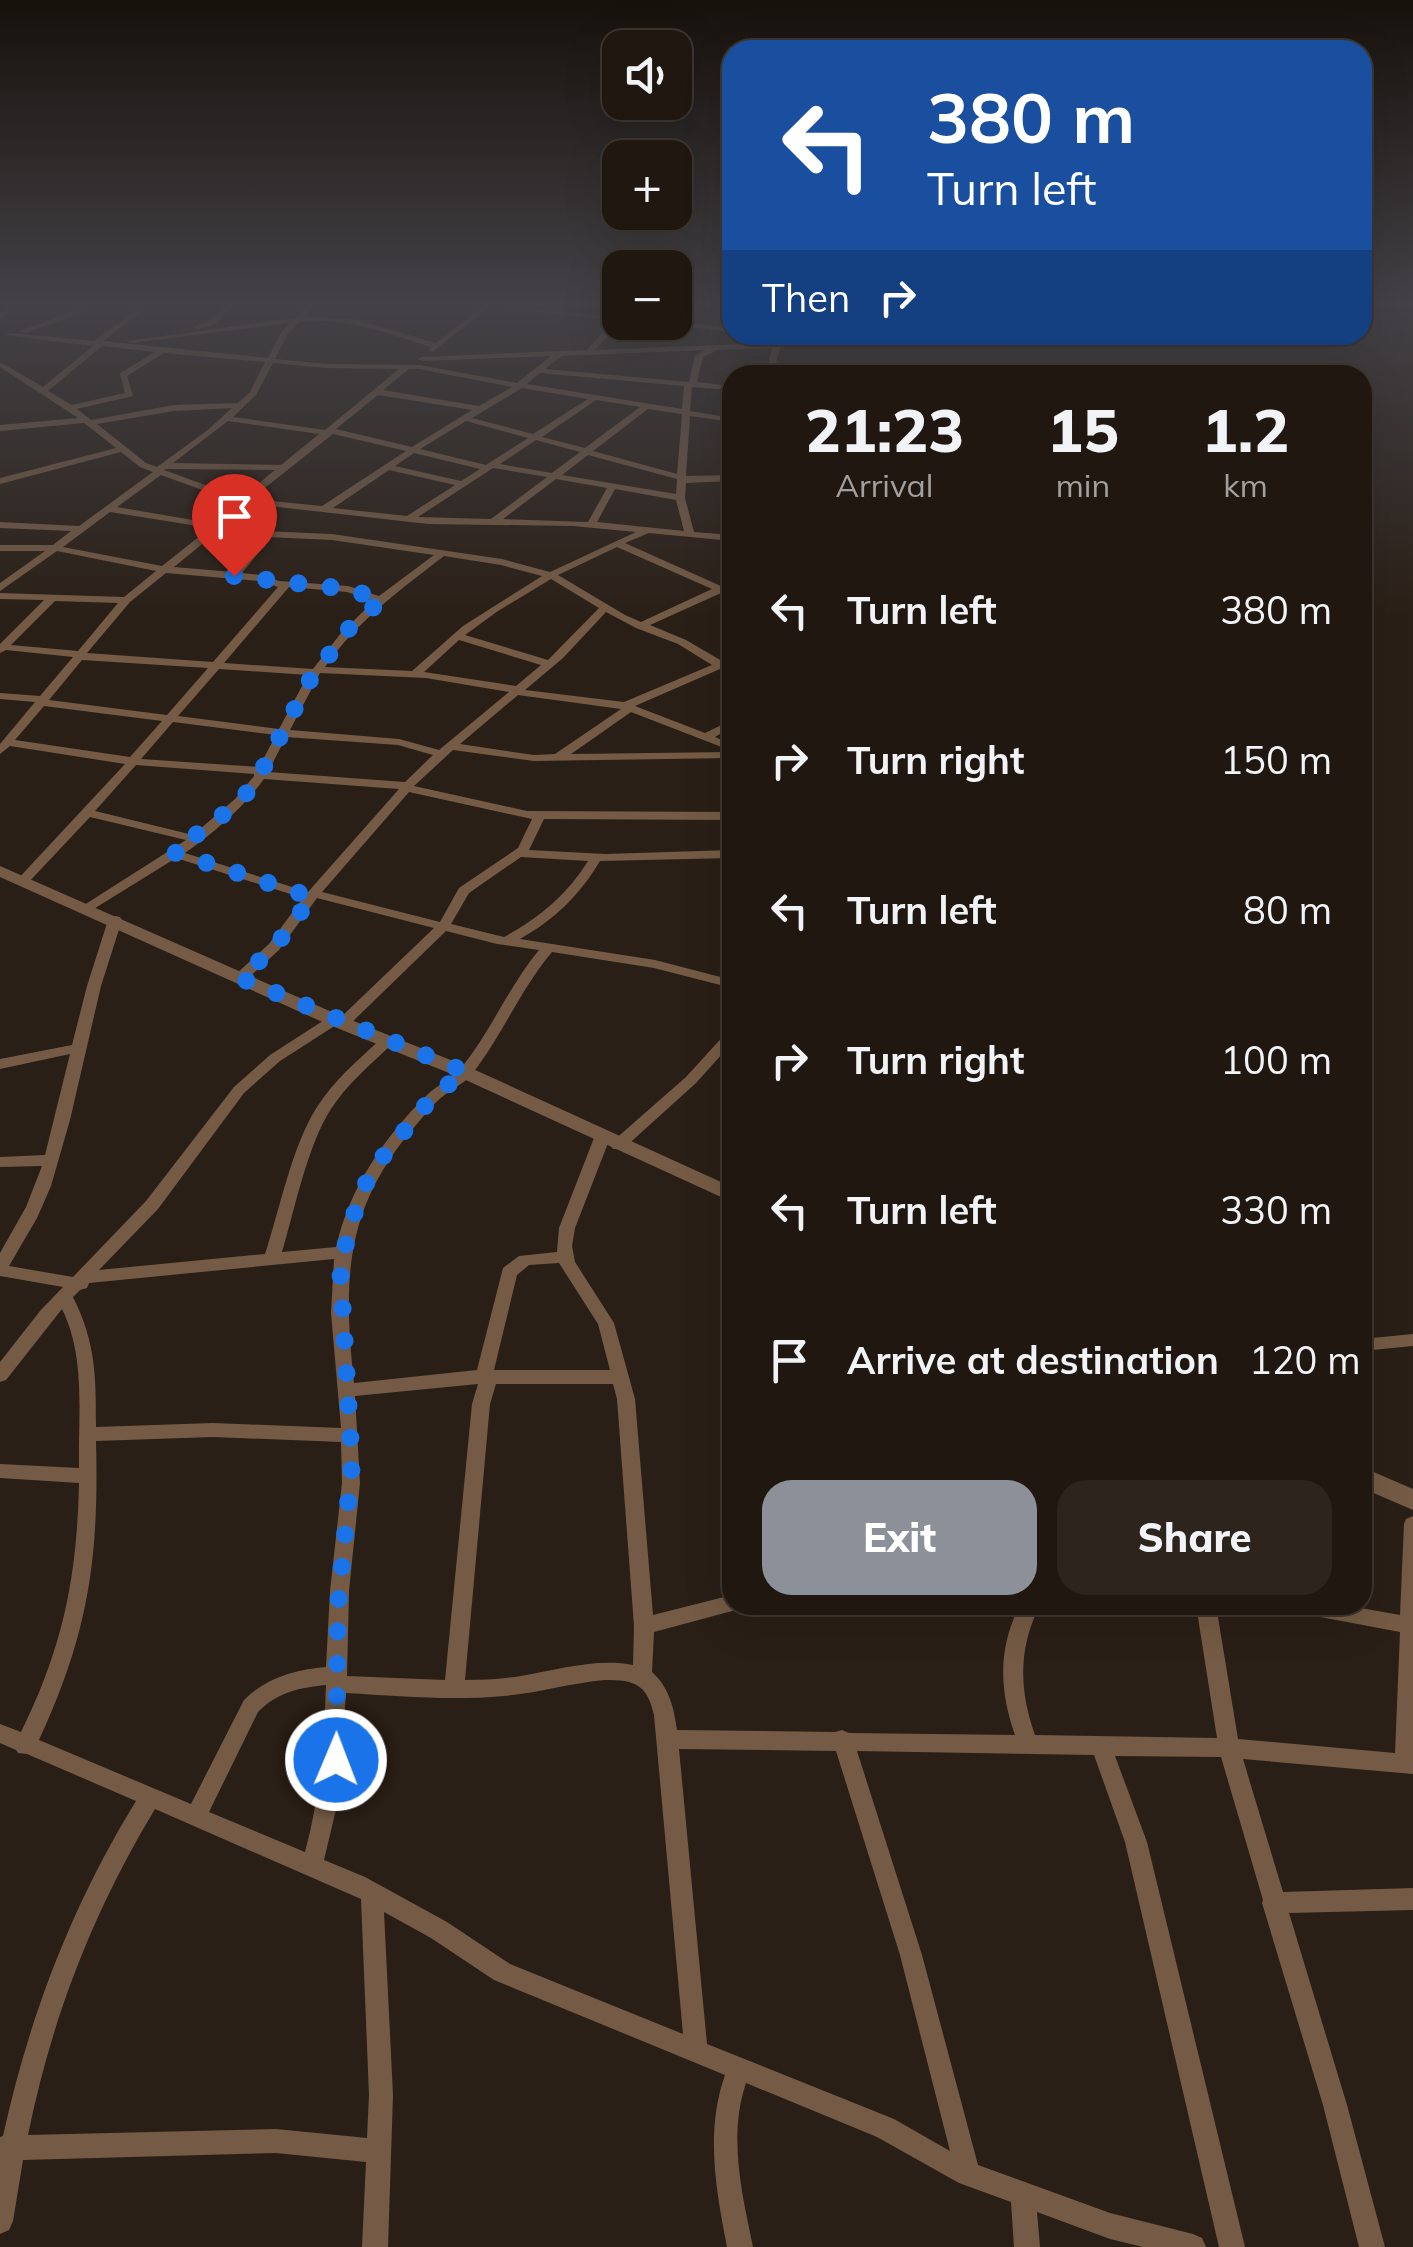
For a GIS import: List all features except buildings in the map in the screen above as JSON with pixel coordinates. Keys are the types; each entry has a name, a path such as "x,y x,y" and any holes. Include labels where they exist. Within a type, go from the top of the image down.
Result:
{"street":[{"path":"75,411 122,449 160,470 247,501 409,519 591,524 722,537"},
{"path":"0,428 155,411"},
{"path":"0,588 110,509 234,411"},
{"path":"4,746 126,600 356,411"},
{"path":"323,510 477,411"},
{"path":"409,519 574,411"},
{"path":"492,522 640,411"},
{"path":"663,411 722,419"},
{"path":"684,411 680,498 689,532"},
{"path":"226,418 331,432 489,467 680,498"},
{"path":"464,418 590,450 682,479 722,478"},
{"path":"0,481 122,449"},
{"path":"160,470 287,468"},
{"path":"385,468 462,484"},
{"path":"591,524 611,488"},
{"path":"110,509 223,524 260,534 332,538 502,562 551,575 640,626 722,661"},
{"path":"0,524 80,529"},
{"path":"415,674 457,636 551,575 654,528"},
{"path":"234,576 260,546 260,534"},
{"path":"616,544 722,589"},
{"path":"0,548 56,548 166,569 338,587 382,600"},
{"path":"87,907 173,852 240,802 260,774 316,671 351,626 440,555"},
{"path":"22,881 173,718 284,583"},
{"path":"640,626 722,591"},
{"path":"0,596 126,600"},
{"path":"1,649 54,596"},
{"path":"240,978 274,948 313,895 406,787 549,664 606,606"},
{"path":"457,636 549,664"},
{"path":"1,649 415,674 628,707 722,746"},
{"path":"559,758 628,707 722,665"},
{"path":"0,696 445,750 559,758 722,751"},
{"path":"707,738 722,729"},
{"path":"4,746 406,787 539,816 722,816"},
{"path":"88,813 192,838"},
{"path":"0,1375 152,1205 239,1090 274,1058 338,1022 443,927 464,891 520,853 539,816"},
{"path":"173,852 313,895 443,927 655,964 722,981"},
{"path":"520,853 596,858 722,854"},
{"path":"507,941 552,916 572,898 596,858"},
{"path":"0,871 338,1022 466,1072 722,1191"},
{"path":"115,920 96,972 51,1160 28,1219 0,1269 84,1280 343,1252"},
{"path":"312,1864 330,1798 338,1606 352,1464 339,1297 343,1252 360,1194 377,1164 435,1094 466,1072 517,986 548,948"},
{"path":"272,1258 310,1134 323,1109 349,1076 386,1042"},
{"path":"642,1678 644,1626 632,1440 606,1324 566,1257 566,1228 610,1141 691,1080 722,1046"},
{"path":"0,1064 79,1048"},
{"path":"0,1162 51,1160"},
{"path":"454,1688 481,1404 509,1272 525,1260 566,1257"},
{"path":"25,1746 54,1690 84,1592 88,1476 84,1334 65,1298"},
{"path":"1372,1343 1413,1340"},
{"path":"345,1391 486,1376 620,1377"},
{"path":"87,1434 213,1430 348,1435"},
{"path":"0,1471 88,1476"},
{"path":"1372,1482 1413,1500"},
{"path":"667,1739 1230,1748 1409,1764 1408,1625 1413,1524"},
{"path":"644,1626 722,1605"},
{"path":"1024,1615 1018,1625 1011,1662 1017,1716 1028,1744"},
{"path":"1208,1615 1230,1748 1335,2105 1372,2247"},
{"path":"1354,1615 1408,1625"},
{"path":"194,1817 251,1706 264,1690 280,1682 337,1680 454,1688 508,1687 612,1673 642,1678 659,1694 667,1739 696,2050"},
{"path":"0,1733 312,1864 372,1893 502,1972 885,2128 968,2174 1110,2226 1193,2247"},
{"path":"842,1739 881,1850 945,2073 968,2174"},
{"path":"1101,1746 1136,1842 1232,2247"},
{"path":"0,2220 5,2148 82,1914 112,1856 150,1798"},
{"path":"372,1893 380,2151 375,2247"},
{"path":"1273,1903 1413,1900"},
{"path":"740,2068 727,2103 723,2142 740,2247"},
{"path":"5,2148 276,2141 380,2151"},
{"path":"1024,2195 1026,2247"}],"route":[{"path":"234,576 348,589 382,600 351,626 340,646 310,680 259,776 240,802 173,852 312,897 274,948 240,978 364,1033 466,1072 435,1094 377,1164 360,1194 340,1265 343,1376 352,1464 338,1606 336,1760"}]}
